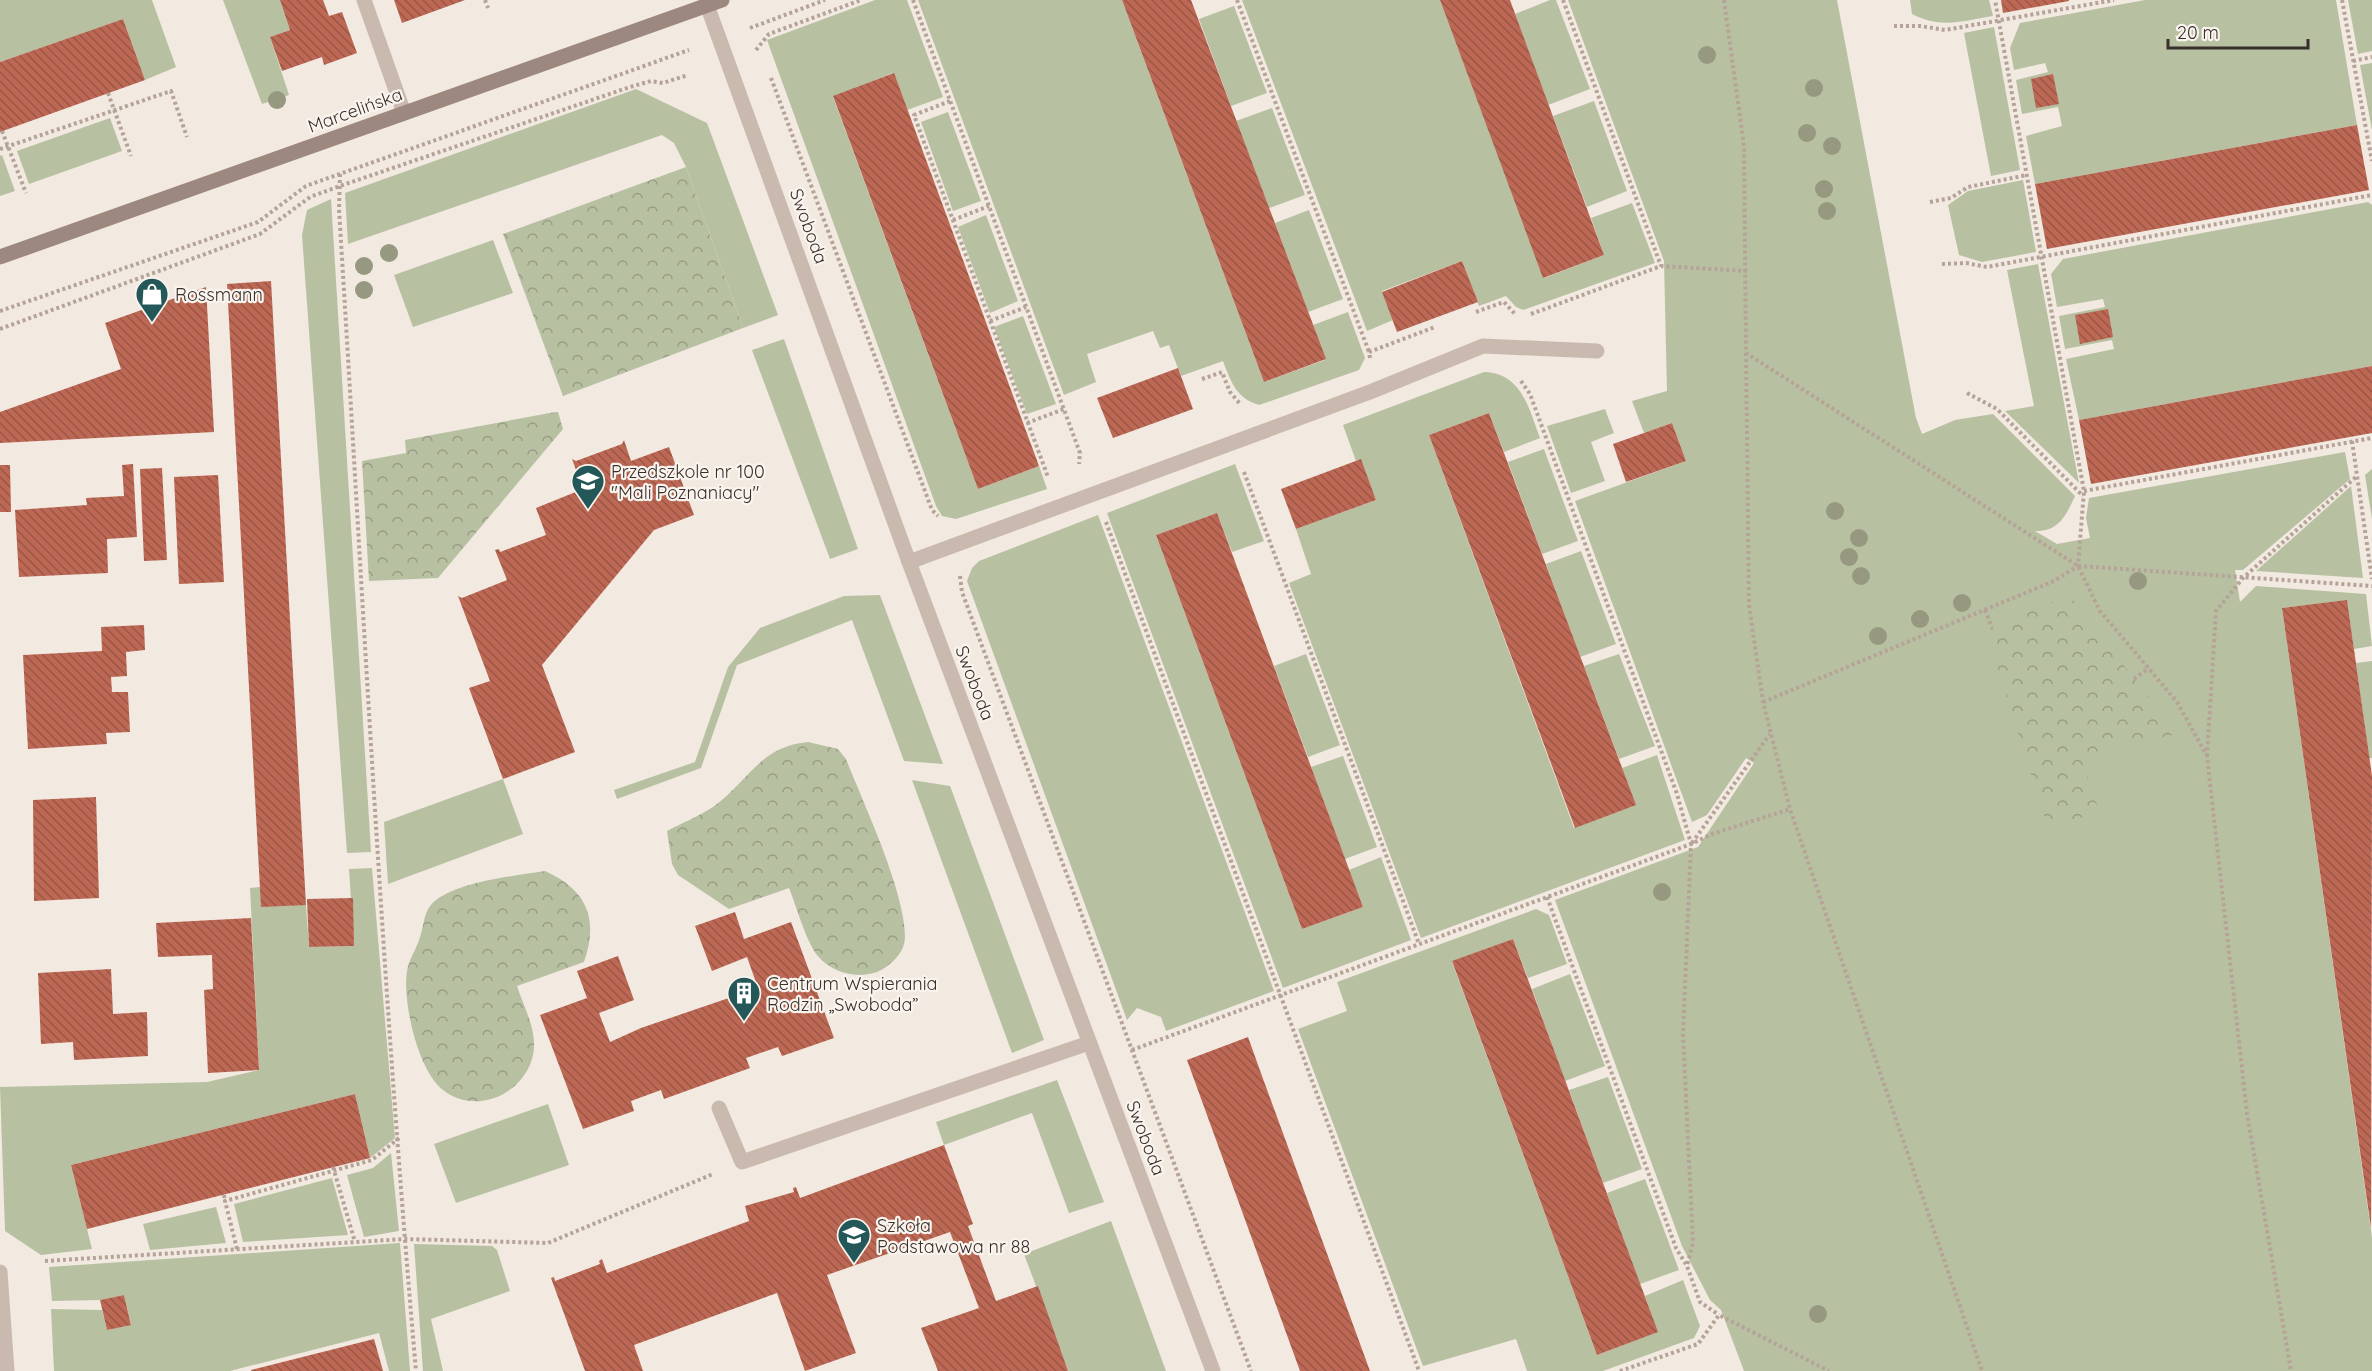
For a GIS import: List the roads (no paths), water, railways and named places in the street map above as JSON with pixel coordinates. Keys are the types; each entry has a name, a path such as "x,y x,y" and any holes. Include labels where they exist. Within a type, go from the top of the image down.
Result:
{"street":[{"path":"364,0 404,113"},
{"name":"Marcelińska","path":"0,257 722,0"},
{"name":"Swoboda","path":"707,5 909,562 1213,1371"},
{"path":"909,562 1059,509 1483,346 1597,351"},
{"path":"719,1108 742,1162 1089,1043"},
{"path":"0,1272 7,1371"}],"place":[{"name":"Rossmann","path":"152,323"},
{"name":"Przedszkole nr 100 \"Mali Poznaniacy\"","path":"588,510"},
{"name":"Centrum Wspierania Rodzin „Swoboda”","path":"744,1022"},
{"name":"Szkoła Podstawowa nr 88","path":"854,1264"}]}
